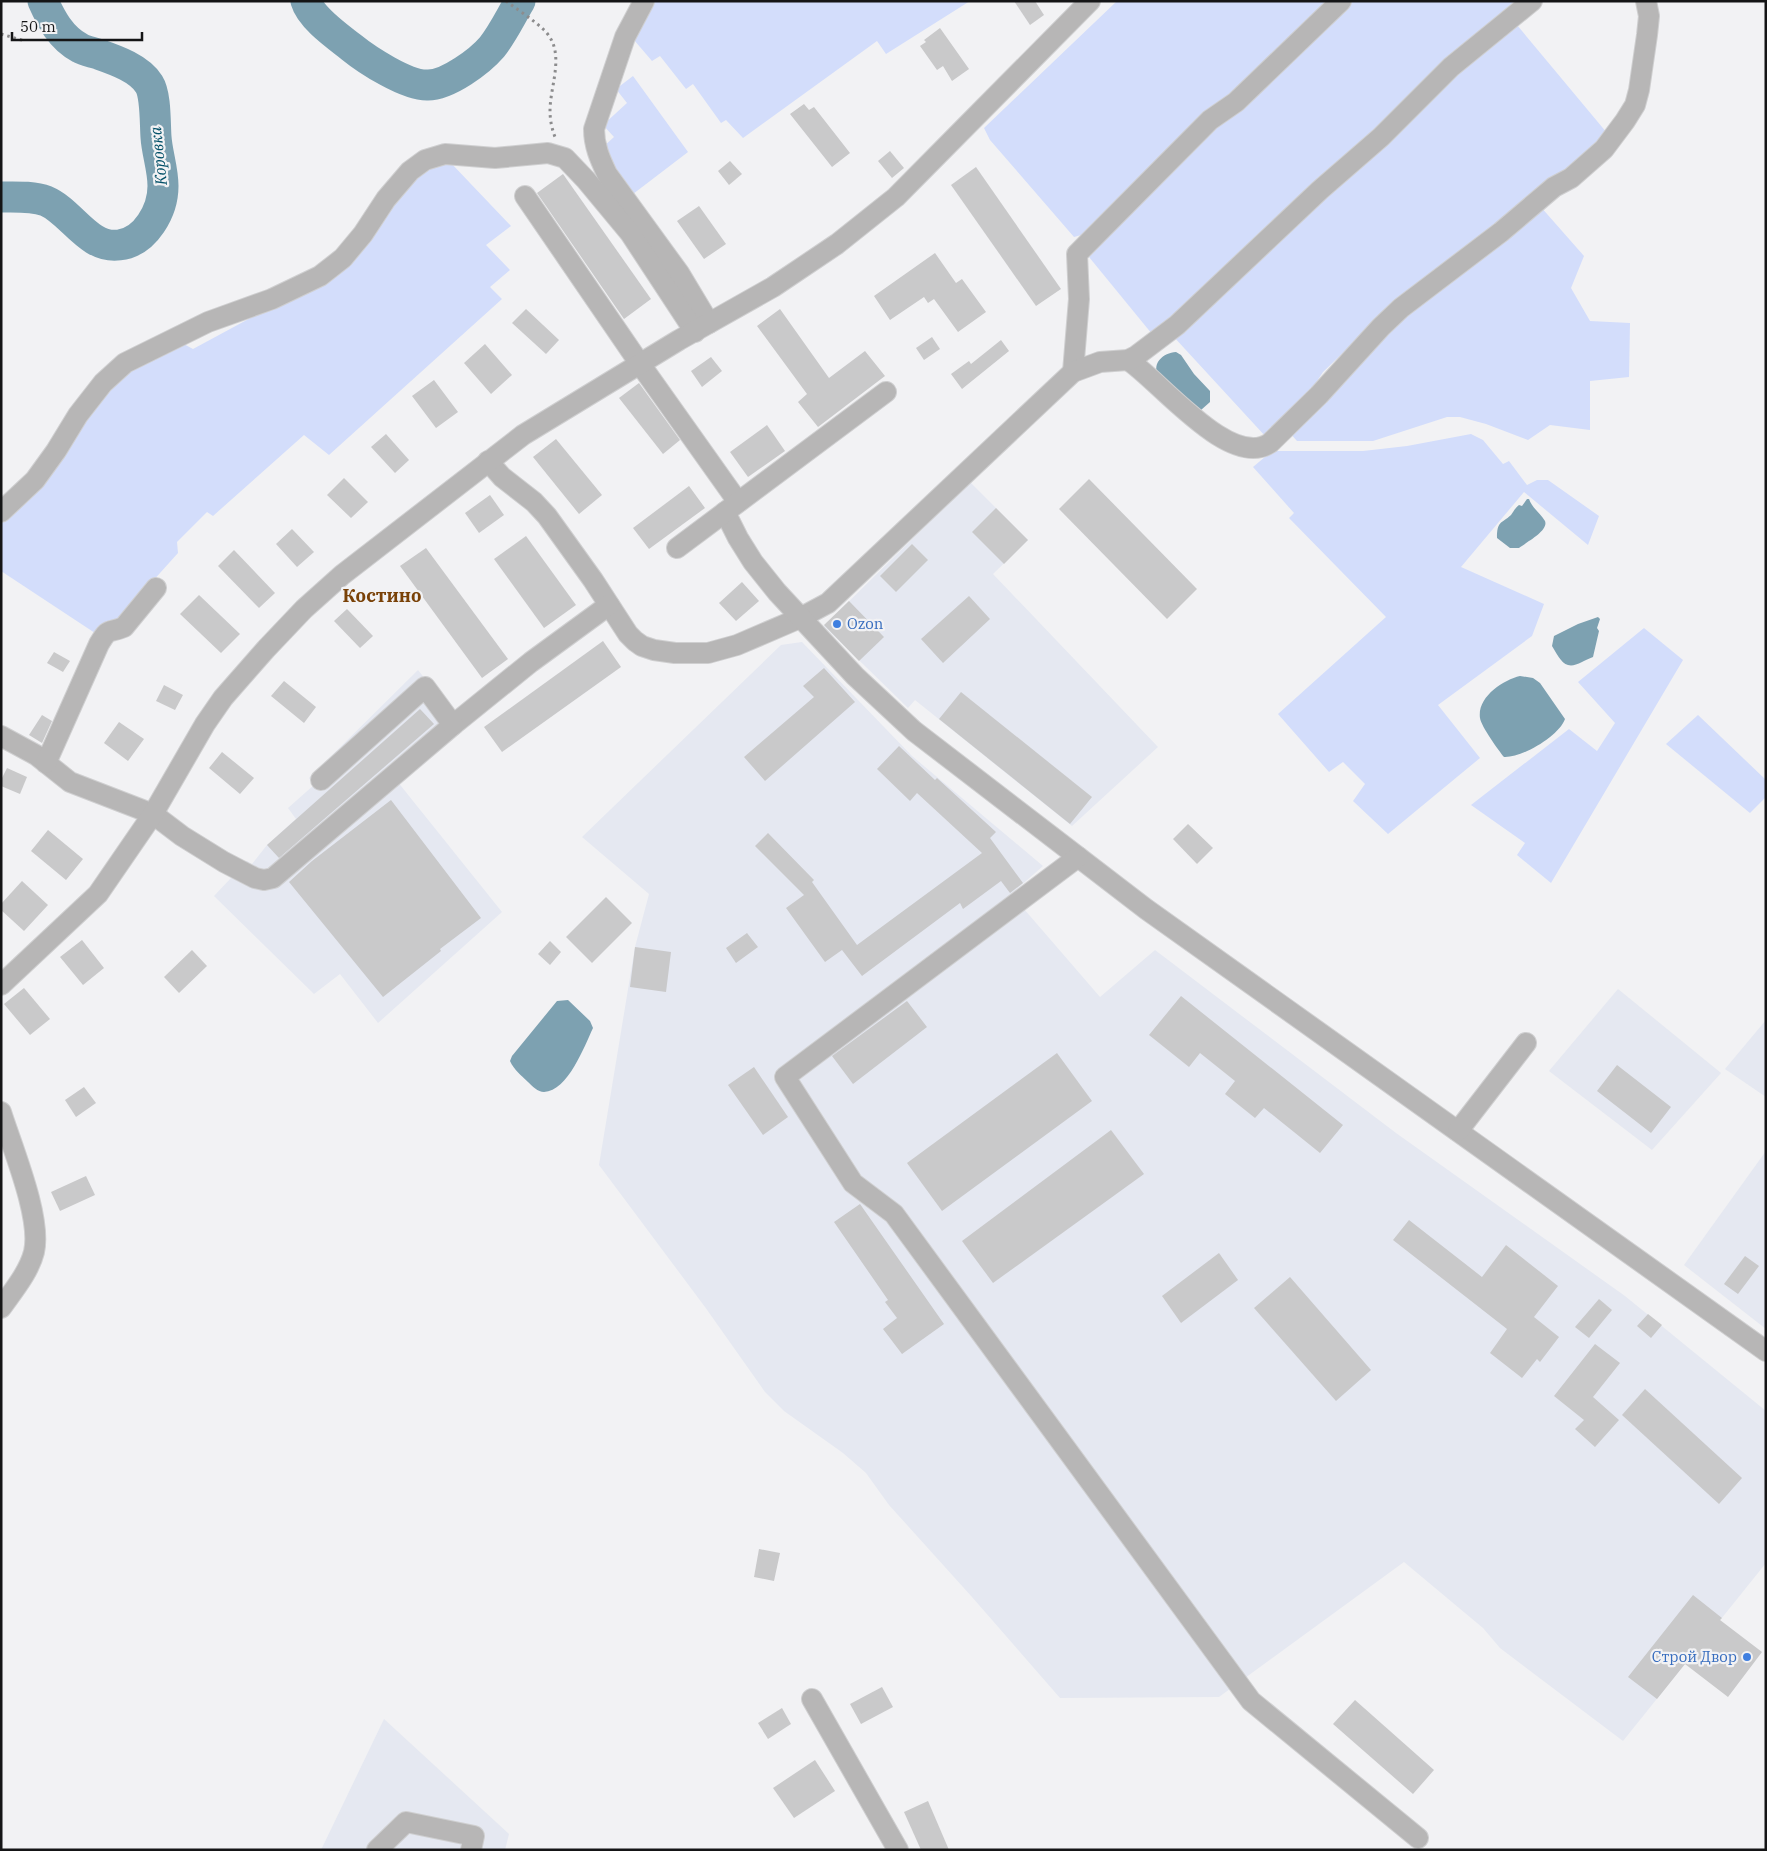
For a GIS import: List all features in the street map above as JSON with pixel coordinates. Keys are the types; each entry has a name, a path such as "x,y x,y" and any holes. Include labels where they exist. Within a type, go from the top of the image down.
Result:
{"street":[{"path":"644,1 625,37 618,55 594,129 594,140 607,174 679,273 702,327"},
{"path":"1,985 98,894 153,814 205,724 224,698 266,649 304,609 342,575 524,435 793,274 884,207 976,118 1090,1"},
{"path":"1074,372 1079,299 1077,254 1210,120 1236,102 1341,1"},
{"path":"488,461 502,477 534,502 547,516 635,642 642,646 675,653 708,653 722,650 800,618 828,603 1074,372 1100,362 1128,360 1177,325 1320,190 1381,138 1457,61 1504,26 1532,1"},
{"path":"1128,360 1146,374 1178,406 1207,427 1241,446 1251,449 1264,447 1319,394 1401,308 1501,232 1554,187 1572,178 1604,149 1625,121 1634,105 1639,90 1649,16 1646,1"},
{"path":"1,512 35,480 56,451 78,415 103,383 124,363 208,322 272,299 320,276 343,258 363,234 386,199 410,171 425,160 445,154 495,158 548,154 565,158 630,233 702,327"},
{"path":"525,196 640,364 732,507 738,538 753,562 800,618 855,676 914,731 1146,909 1766,1351"},
{"path":"677,548 886,392"},
{"path":"46,763 106,632 124,627 156,588"},
{"path":"1,736 46,763 70,782 153,814 182,836 224,862 255,878 264,880 273,878 453,725 531,662 609,605"},
{"path":"321,780 425,687 453,725"},
{"path":"1078,857 785,1077 853,1183 894,1214 1251,1701 1418,1838"},
{"path":"1458,1131 1526,1043"},
{"path":"1,1112 31,1207 36,1235 34,1253 27,1270 1,1308"},
{"path":"812,1699 898,1850"},
{"path":"377,1850 406,1822 474,1836 471,1850"}],"path":[{"path":"506,1 544,30 556,50 550,110 552,127 559,148 565,158"},
{"path":"1,34 25,41"}],"shaded area":[{"path":"654,1 970,1 886,54 877,41 743,138 726,120 721,123 693,84 686,89 660,56 652,61 634,40"},
{"path":"1117,1 1329,1 1232,97 1210,111 1081,235 1074,237 990,140 984,128"},
{"path":"1349,1 1520,1 1152,334 1089,257 1203,136"},
{"path":"1517,25 1607,133 1499,228 1354,342 1323,372 1305,399 1266,437 1173,336 1454,72"},
{"path":"633,76 688,152 633,194 602,148 614,137 603,125 627,103 616,89"},
{"path":"450,162 511,226 486,245 510,270 490,287 502,299 329,455 304,435 213,516 207,512 177,542 178,553 115,623 110,620 98,635 1,571 1,523 34,492 107,390 130,369 182,343 193,349 308,290 429,166"},
{"path":"1540,206 1584,256 1571,288 1590,321 1630,323 1629,377 1590,381 1590,430 1550,425 1528,440 1486,424 1460,417 1447,417 1373,441 1297,441 1289,432 1405,312"},
{"path":"1176,352 1181,355 1194,374 1210,391 1210,402 1201,410 1158,375 1156,366 1160,359 1167,354"},
{"path":"1471,434 1483,440 1503,464 1509,461 1527,485 1537,480 1548,480 1599,516 1588,545 1524,492 1461,567 1544,604 1532,636 1438,705 1480,758 1388,834 1353,801 1365,784 1343,762 1329,772 1278,714 1386,617 1289,518 1294,513 1253,467 1272,451 1363,451 1407,446"},
{"path":"970,482 1028,540 993,574 1158,747 1072,826 915,700 908,708 824,626"},
{"path":"1529,499 1543,518 1545,525 1540,533 1519,548 1510,548 1497,538 1498,528"},
{"path":"1598,617 1600,619 1597,628 1599,631 1593,657 1576,665 1564,663 1552,646 1554,636 1578,624"},
{"path":"1644,628 1683,660 1551,883 1517,855 1525,843 1471,805 1569,729 1597,751 1615,723 1578,682"},
{"path":"802,642 912,756 1043,866 1011,894 1100,997 1155,950 1396,1133 1625,1296 1766,1411 1766,1563 1623,1741 1500,1648 1483,1628 1404,1562 1219,1697 1060,1698 889,1505 866,1473 843,1453 784,1411 765,1392 705,1307 599,1165 635,947 649,894 582,837 781,645"},
{"path":"418,670 462,725 397,781 502,912 378,1023 340,974 314,994 214,896 247,861 252,864 267,845 296,819 288,808 314,785 309,778"},
{"path":"1520,676 1533,678 1540,683 1565,719 1548,739 1539,745 1520,754 1504,757 1483,727 1480,710 1492,691 1506,681"},
{"path":"1698,715 1766,780 1766,797 1750,813 1666,744"},
{"path":"1618,989 1721,1073 1652,1150 1549,1071"},
{"path":"568,1000 590,1021 593,1028 568,1076 553,1090 542,1092 533,1087 520,1075 510,1061 512,1056 557,1001"},
{"path":"1766,1020 1766,1097 1725,1069"},
{"path":"1766,1151 1766,1329 1684,1265"},
{"path":"384,1719 509,1834 505,1850 321,1850"}],"building":[{"path":"1014,1 1035,1 1044,15 1030,25"},
{"path":"940,28 969,69 952,81 943,66 937,70 920,46 926,42 924,40"},
{"path":"804,104 809,110 814,107 850,153 832,167 790,114"},
{"path":"890,151 904,168 892,178 878,161"},
{"path":"730,161 742,174 729,185 718,171"},
{"path":"976,167 1061,289 1036,306 951,185"},
{"path":"563,174 651,299 624,319 537,193"},
{"path":"699,206 726,244 704,259 677,221"},
{"path":"935,253 956,283 962,279 986,312 958,332 934,299 928,303 924,297 890,320 874,296"},
{"path":"526,309 559,340 546,354 512,323"},
{"path":"780,309 829,378 865,351 885,376 818,427 798,402 807,394 757,326"},
{"path":"932,337 940,349 924,360 916,348"},
{"path":"1001,340 1009,351 962,389 951,374 969,361 971,364"},
{"path":"485,344 512,375 491,394 464,363"},
{"path":"711,357 722,371 702,387 691,371"},
{"path":"434,380 458,412 436,428 412,396"},
{"path":"639,383 680,440 663,454 619,398"},
{"path":"767,425 785,451 748,477 730,452"},
{"path":"386,434 409,460 395,473 371,447"},
{"path":"556,439 602,495 579,514 533,457"},
{"path":"344,478 368,502 351,518 327,495"},
{"path":"1089,479 1197,589 1167,619 1059,509"},
{"path":"689,486 705,508 649,549 633,528"},
{"path":"490,495 504,515 479,533 465,513"},
{"path":"996,508 1028,540 1004,564 972,532"},
{"path":"292,529 314,552 297,567 276,544"},
{"path":"526,536 576,605 544,628 494,559"},
{"path":"912,544 928,560 896,592 880,576"},
{"path":"426,548 508,659 482,678 400,566"},
{"path":"234,550 275,593 259,608 218,566"},
{"path":"742,582 759,601 736,621 719,603"},
{"path":"199,595 240,634 221,653 180,614"},
{"path":"969,596 990,619 943,663 921,639"},
{"path":"849,601 884,637 859,661 824,625"},
{"path":"347,609 373,636 360,648 334,621"},
{"path":"603,641 621,667 502,752 484,727"},
{"path":"54,652 70,661 63,672 47,663"},
{"path":"824,668 855,702 765,781 744,757 814,697 803,686"},
{"path":"284,681 316,707 304,723 271,696"},
{"path":"164,685 183,695 175,710 156,701"},
{"path":"961,692 1092,797 1070,824 939,719"},
{"path":"420,709 434,724 279,858 267,845"},
{"path":"42,715 52,721 42,743 29,735"},
{"path":"119,722 144,739 128,761 104,743"},
{"path":"899,746 935,780 937,778 996,832 990,838 1023,883 1010,893 1001,881 963,909 960,903 862,976 842,950 825,962 786,908 804,895 755,846 768,833 814,880 812,882 857,945 982,853 917,793 910,801 877,769"},
{"path":"222,752 254,778 240,794 209,768"},
{"path":"7,768 27,777 20,794 1,786 1,780"},
{"path":"391,800 481,918 440,949 441,951 383,997 289,882 312,861"},
{"path":"1188,824 1213,848 1197,864 1173,839"},
{"path":"48,830 83,859 66,880 31,851"},
{"path":"22,881 48,905 24,931 1,910 1,904"},
{"path":"606,897 632,923 592,963 566,937"},
{"path":"747,933 758,947 736,963 726,948"},
{"path":"82,940 104,968 83,985 60,957"},
{"path":"550,941 561,952 550,965 538,954"},
{"path":"635,947 671,952 666,992 630,987"},
{"path":"192,950 207,966 179,993 164,977"},
{"path":"24,988 50,1019 30,1035 4,1004"},
{"path":"1181,996 1343,1125 1320,1153 1264,1108 1255,1118 1225,1094 1235,1081 1200,1053 1189,1067 1149,1035"},
{"path":"907,1001 927,1027 853,1084 832,1056"},
{"path":"1057,1053 1092,1101 942,1211 907,1163"},
{"path":"1617,1065 1671,1107 1651,1133 1597,1091"},
{"path":"754,1067 788,1117 763,1135 728,1085"},
{"path":"84,1087 96,1103 76,1117 65,1100"},
{"path":"1111,1130 1144,1174 993,1283 962,1241"},
{"path":"86,1176 95,1195 60,1211 51,1192"},
{"path":"860,1204 944,1324 902,1354 883,1329 897,1318 885,1302 888,1300 834,1222"},
{"path":"1409,1220 1482,1277 1506,1245 1558,1286 1534,1317 1559,1337 1540,1362 1537,1359 1522,1378 1490,1353 1507,1329 1393,1240"},
{"path":"1219,1253 1238,1280 1181,1323 1162,1296"},
{"path":"1745,1256 1759,1266 1738,1294 1724,1284"},
{"path":"1290,1277 1371,1370 1336,1401 1254,1308"},
{"path":"1599,1299 1612,1310 1589,1338 1575,1327"},
{"path":"1648,1314 1662,1325 1651,1338 1637,1326"},
{"path":"1595,1344 1620,1363 1593,1397 1619,1420 1595,1447 1575,1429 1584,1420 1554,1396"},
{"path":"1645,1389 1742,1478 1719,1504 1622,1415"},
{"path":"759,1549 780,1553 774,1581 754,1577"},
{"path":"1693,1595 1722,1618 1720,1620 1762,1652 1728,1697 1685,1664 1657,1699 1628,1677"},
{"path":"882,1687 893,1707 861,1724 850,1704"},
{"path":"1355,1700 1434,1770 1413,1794 1333,1724"},
{"path":"782,1708 791,1724 768,1739 758,1723"},
{"path":"815,1760 835,1791 794,1818 773,1788"},
{"path":"928,1801 949,1850 921,1850 904,1812"}],"waterway":[{"name":"Коровка","path":"1,197 30,198 46,201 64,213 89,236 108,245 129,243 137,238 151,223 160,205 163,180 157,143 154,102 149,84 139,73 126,65 84,50 73,44 57,28 43,1"},
{"name":"Коровка","path":"306,1 313,14 325,26 367,59 399,77 428,85 454,77 487,53 500,36 520,1"}],"place":[{"name":"Ozon","path":"837,624"},
{"name":"Строй Двор","path":"1747,1657"}],"district":[{"name":"Костино","path":"382,596"}]}
